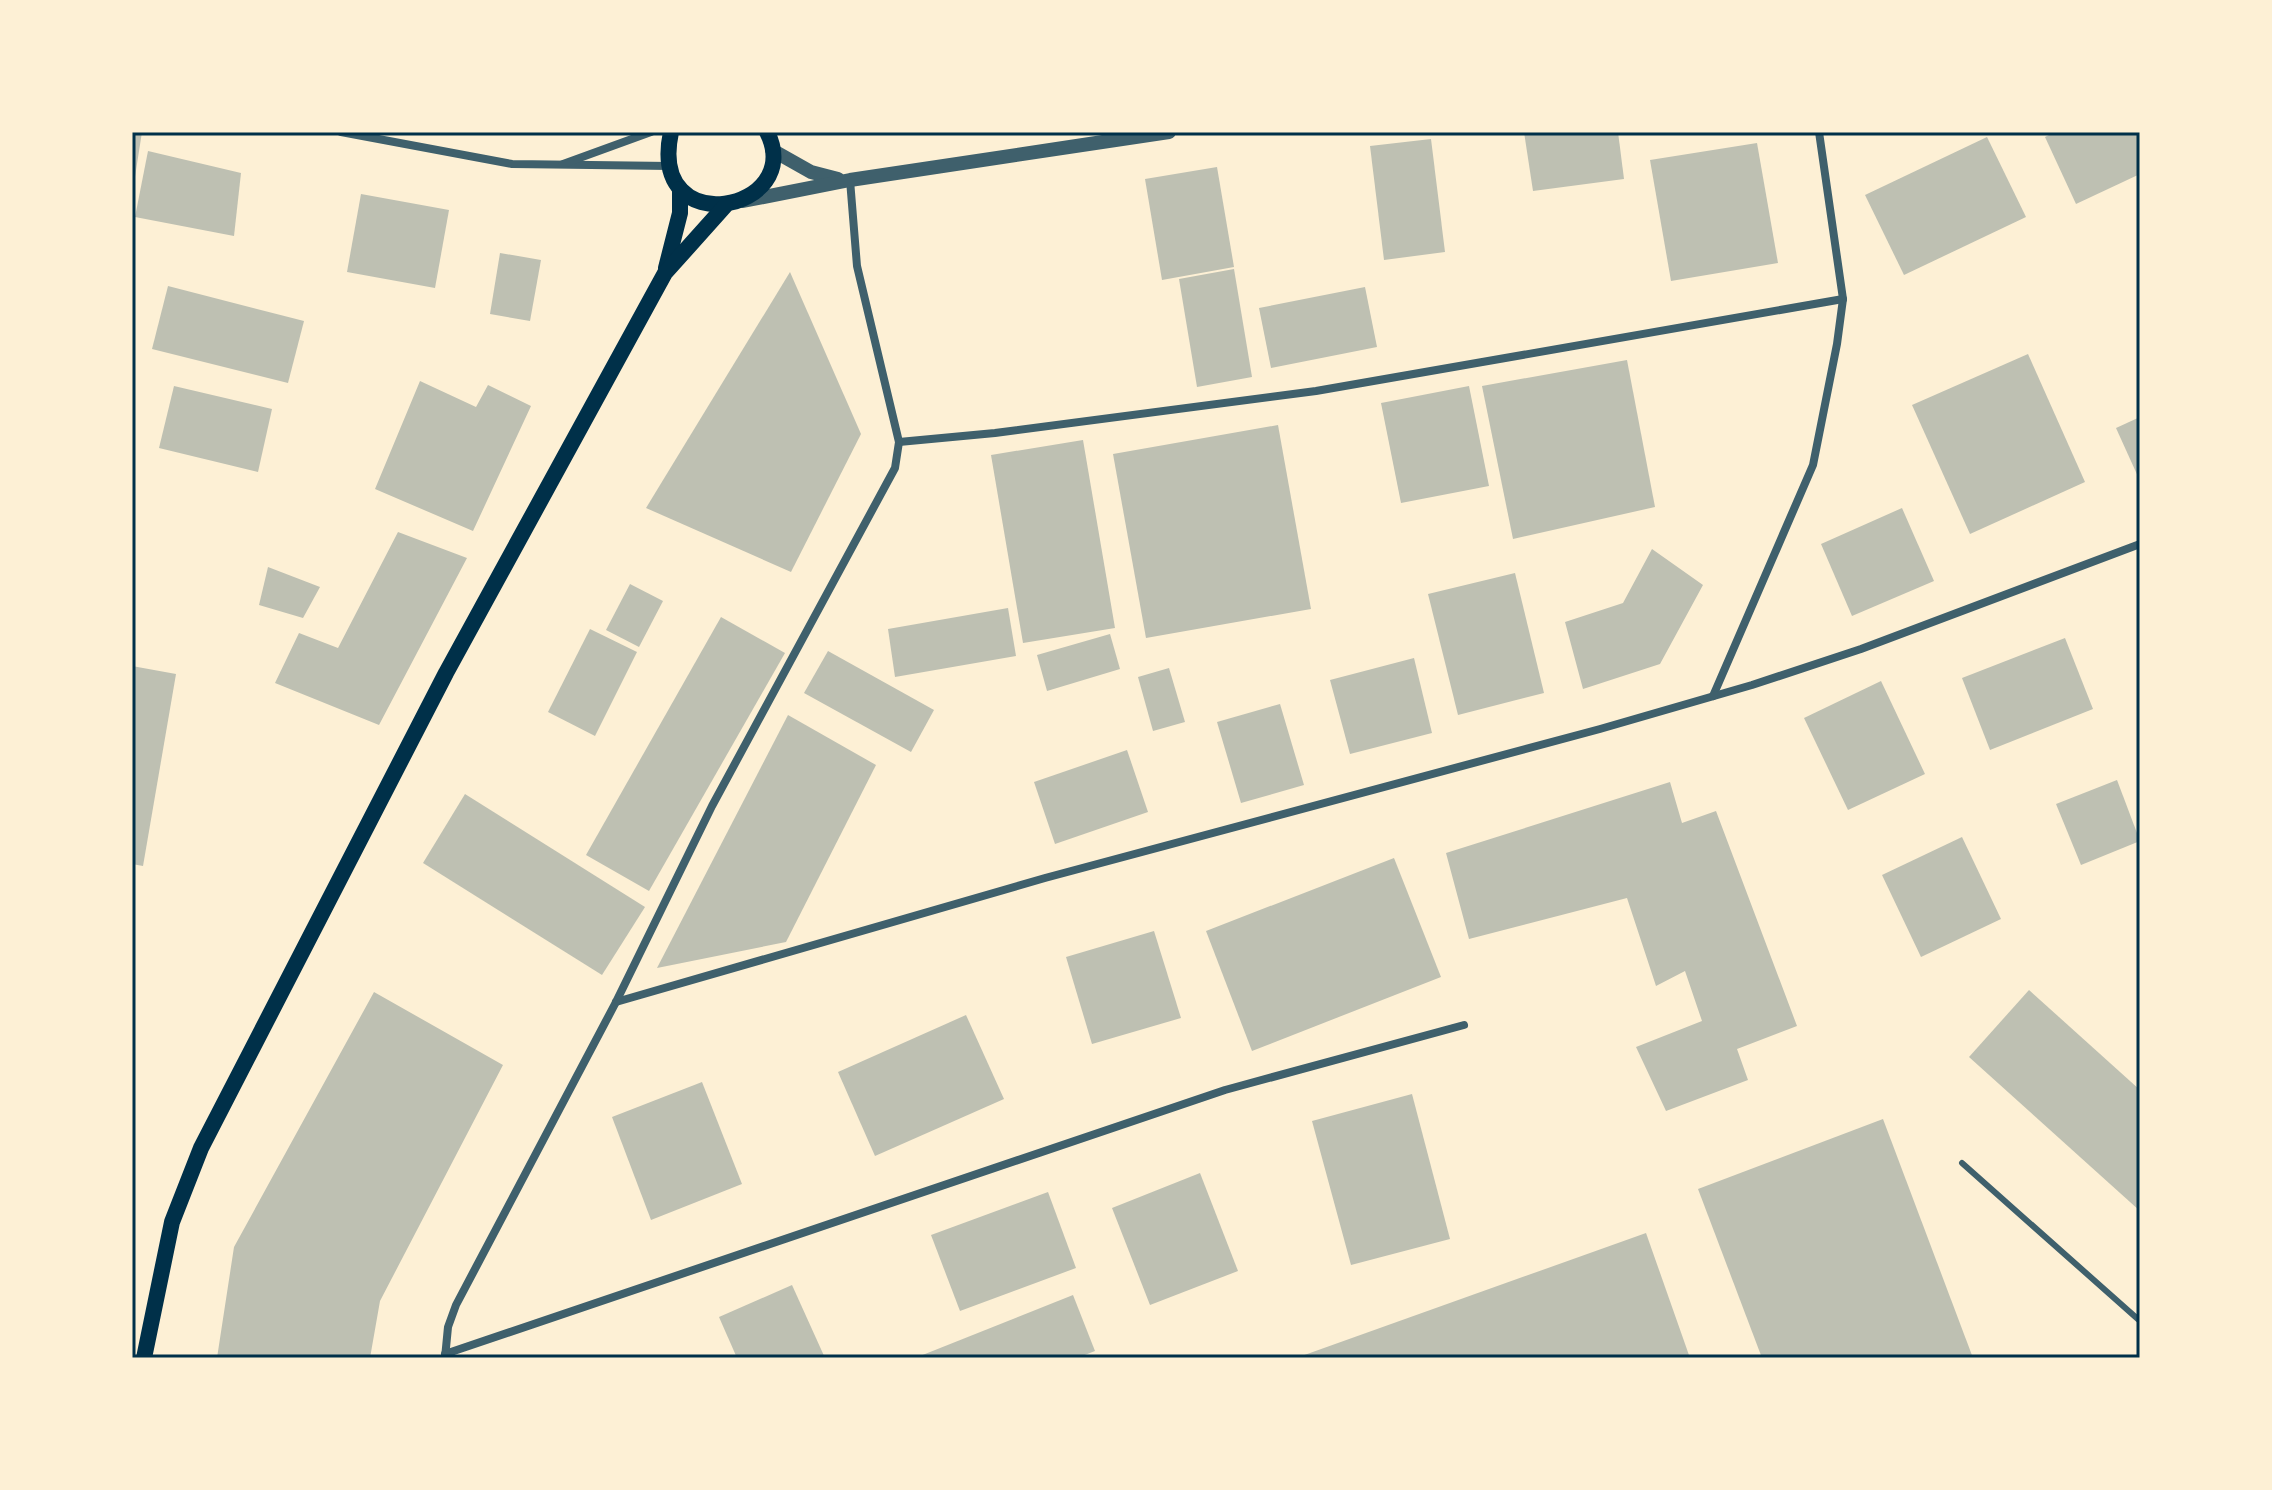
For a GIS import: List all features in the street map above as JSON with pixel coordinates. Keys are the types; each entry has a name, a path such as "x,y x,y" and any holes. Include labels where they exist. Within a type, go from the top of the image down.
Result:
{"main road":[{"path":"144,1358 172,1222 201,1148 446,673 665,273 680,213 680,189 666,154 671,132"},
{"path":"665,273 734,204 765,179 769,138"},
{"path":"680,189 694,200 734,204"}],"street":[{"path":"341,132 464,157 554,166 646,163 670,166"},
{"path":"554,166 651,132"},
{"path":"734,204 850,180 1169,132"},
{"path":"1713,696 1813,465 1837,344 1843,299 1819,132"},
{"path":"769,138 811,172 850,180"},
{"path":"850,180 857,266 899,442 895,468 712,806 616,1002 456,1305 448,1327 445,1356 1225,1090 1464,1025"},
{"path":"899,442 995,433 1316,391 1843,299"},
{"path":"616,1002 1045,878 1713,696 1861,649 2140,544"}],"lane":[{"path":"1962,1163 2140,1321"}],"building":[{"path":"132,132 142,132 134,183 132,183"},
{"path":"1524,132 1618,132 1624,179 1533,191"},
{"path":"2055,132 2140,132 2140,174 2076,204 2045,137"},
{"path":"1987,137 2026,217 1904,275 1865,195"},
{"path":"1431,139 1445,252 1384,260 1370,146"},
{"path":"1757,143 1778,263 1671,281 1650,160"},
{"path":"148,151 241,173 234,236 135,217"},
{"path":"1217,167 1234,267 1162,280 1145,179"},
{"path":"361,194 449,210 435,288 347,272"},
{"path":"500,253 541,260 530,321 490,314"},
{"path":"1234,269 1252,377 1197,387 1179,279"},
{"path":"790,272 861,434 791,572 646,508"},
{"path":"168,286 304,321 288,383 152,349"},
{"path":"1365,287 1377,347 1271,368 1259,308"},
{"path":"2028,354 2085,482 1970,534 1912,405"},
{"path":"1627,360 1655,507 1513,539 1482,386"},
{"path":"420,381 476,407 488,385 531,406 473,531 375,489"},
{"path":"174,386 272,409 258,472 159,448"},
{"path":"1469,386 1489,486 1401,503 1381,403"},
{"path":"2140,417 2140,481 2116,428"},
{"path":"1278,425 1311,609 1146,638 1113,454"},
{"path":"1083,440 1115,628 1023,643 991,455"},
{"path":"1902,508 1934,581 1852,616 1821,544"},
{"path":"398,532 467,558 379,725 275,683 299,633 338,648"},
{"path":"1652,549 1703,585 1660,664 1583,689 1565,622 1623,603"},
{"path":"268,567 320,587 303,618 259,605"},
{"path":"1515,573 1544,693 1458,715 1428,594"},
{"path":"630,584 663,601 639,647 606,630"},
{"path":"1008,608 1016,656 895,677 888,629"},
{"path":"721,617 785,653 649,891 586,855"},
{"path":"590,629 637,652 595,736 548,712"},
{"path":"1110,634 1120,669 1047,691 1037,655"},
{"path":"2065,638 2093,709 1990,750 1962,678"},
{"path":"828,651 934,710 911,752 804,693"},
{"path":"1414,658 1432,733 1350,754 1330,680"},
{"path":"132,666 176,674 143,866 132,864"},
{"path":"1169,668 1185,722 1153,731 1138,677"},
{"path":"1881,681 1925,774 1848,810 1804,718"},
{"path":"1280,704 1304,785 1241,803 1217,722"},
{"path":"788,715 876,765 786,942 657,968"},
{"path":"1127,750 1148,812 1055,844 1034,782"},
{"path":"2117,780 2140,841 2081,865 2056,804"},
{"path":"1670,782 1682,823 1716,811 1797,1026 1737,1049 1748,1080 1666,1111 1636,1047 1702,1021 1685,971 1656,986 1627,898 1469,939 1446,853"},
{"path":"465,794 645,907 602,975 423,863"},
{"path":"1962,837 2001,919 1921,957 1882,875"},
{"path":"1394,858 1441,977 1252,1051 1206,931"},
{"path":"1154,931 1181,1018 1092,1044 1066,957"},
{"path":"2029,990 2140,1090 2140,1211 1969,1057"},
{"path":"374,992 503,1065 380,1301 370,1358 217,1358 234,1247"},
{"path":"966,1015 1004,1099 875,1156 838,1072"},
{"path":"702,1082 742,1184 651,1220 612,1117"},
{"path":"1412,1094 1450,1239 1351,1265 1312,1121"},
{"path":"1883,1119 1973,1358 1762,1358 1698,1189"},
{"path":"1200,1173 1238,1271 1150,1305 1112,1208"},
{"path":"1048,1192 1076,1268 960,1311 931,1235"},
{"path":"1646,1233 1690,1358 1296,1358"},
{"path":"792,1285 825,1358 737,1358 719,1317"},
{"path":"1073,1295 1095,1351 1077,1358 915,1358"}]}
